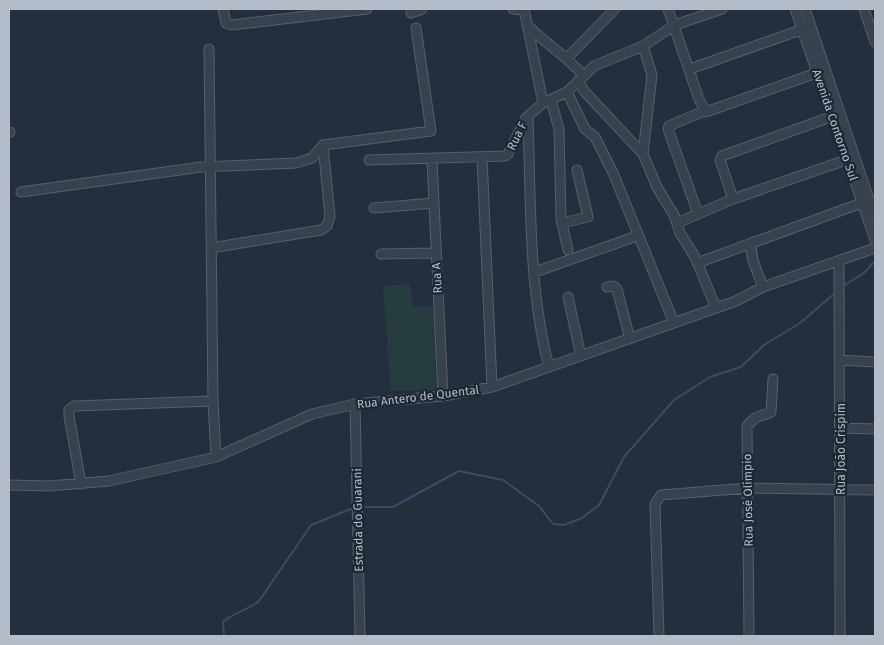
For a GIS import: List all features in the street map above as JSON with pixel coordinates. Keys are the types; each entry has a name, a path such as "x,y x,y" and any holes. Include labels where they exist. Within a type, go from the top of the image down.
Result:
{"street":[{"path":"223,9 226,23 232,25 367,9"},
{"path":"411,13 422,9"},
{"path":"513,9 524,10 547,101 559,129 562,223 568,250"},
{"path":"567,58 615,9"},
{"path":"668,9 708,110"},
{"name":"Rua F","path":"369,160 502,157 508,154 528,116 547,101 567,92 594,66 643,46 675,25 722,9"},
{"name":"Avenida Contorno Sul","path":"795,9 806,27 851,159 875,217"},
{"name":"Avenida Contorno Sul","path":"805,9 806,27"},
{"path":"864,9 875,42"},
{"path":"527,26 544,43 567,58 580,78 585,92 643,154 658,189 697,263 716,308"},
{"path":"690,68 806,27"},
{"path":"21,192 211,167 302,162 312,158 323,145 431,131 416,28"},
{"path":"643,46 652,75 643,154"},
{"path":"209,49 213,401 216,457"},
{"path":"698,214 668,129 669,126 708,110 821,72"},
{"path":"567,92 585,129 594,137 603,152 674,323"},
{"path":"733,199 720,160 724,154 836,115"},
{"path":"528,116 535,272 541,335 550,367"},
{"path":"212,248 321,230 328,226 330,216 323,145"},
{"path":"482,157 492,387"},
{"path":"677,223 733,199 851,159"},
{"name":"Rua A","path":"432,160 443,396"},
{"path":"562,223 588,216 577,170"},
{"path":"82,173 84,183"},
{"path":"374,208 434,203"},
{"path":"697,263 868,203"},
{"name":"Avenida Contorno Sul","path":"868,203 875,240"},
{"path":"535,272 637,236"},
{"path":"753,242 751,245 752,256 763,287"},
{"name":"Rua Antero de Quental","path":"9,485 49,486 81,484 134,476 216,457 298,418 327,409 355,404 443,396 492,387 716,308 763,287 875,248"},
{"path":"381,254 436,253"},
{"name":"Rua João Crispim","path":"839,261 841,428 840,636"},
{"path":"607,287 614,286 617,289 630,339"},
{"path":"568,297 581,356"},
{"path":"840,360 875,362"},
{"name":"Rua José Olímpio","path":"749,636 747,426 755,418 771,412 774,379"},
{"path":"81,484 69,416 69,410 74,406 213,401"},
{"name":"Estrada do Guarani","path":"355,404 360,636"},
{"path":"841,428 875,429"},
{"path":"659,636 655,504 658,497 665,494 748,488 875,490"}],"green space":[{"path":"410,284 413,307 433,307 436,390 391,391 383,286"}],"waterway":[{"path":"843,286 864,273 875,261"},
{"path":"365,507 393,507 459,471 503,480 539,506 553,524 564,525 582,518 599,505 624,457 674,400 710,377 741,367 764,345 800,323 835,293"},
{"path":"224,636 223,622 259,601 311,525 353,508"}]}
